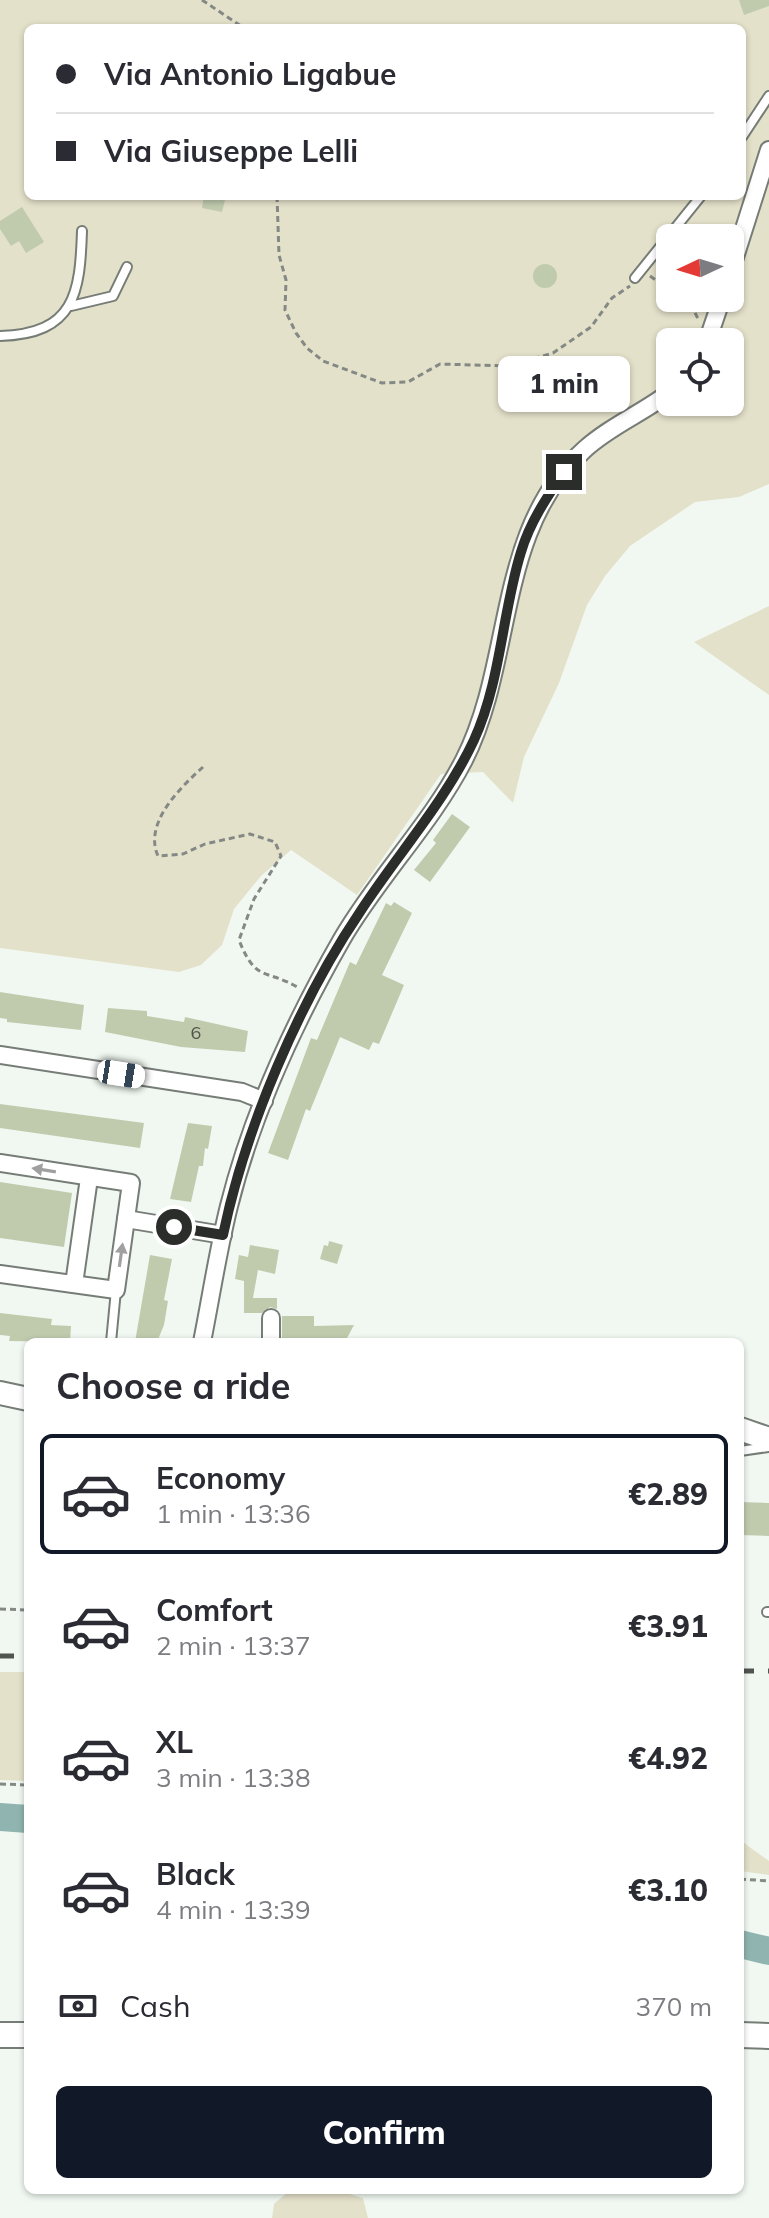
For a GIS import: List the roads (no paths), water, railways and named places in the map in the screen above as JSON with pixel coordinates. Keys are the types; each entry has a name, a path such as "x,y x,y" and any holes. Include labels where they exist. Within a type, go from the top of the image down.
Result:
{"main road":[{"path":"0,1393 24,1398"},
{"path":"744,1430 769,1439"},
{"path":"0,2035 24,2035"},
{"path":"744,2035 769,2036"}],"street":[{"path":"744,229 769,150"},
{"path":"203,1338 235,1184 264,1101 313,996 354,920 447,788 475,739 490,694 522,549 546,498 584,450 656,401"},
{"path":"0,1055 242,1092 264,1101"},
{"path":"0,1163 131,1183 116,1290 0,1274"},
{"path":"74,1284 89,1178"},
{"path":"126,1219 223,1235"},
{"path":"271,1318 271,1338"}],"lane":[{"path":"746,131 769,96"},
{"path":"636,280 698,200"},
{"path":"71,306 80,276 82,231"},
{"path":"0,336 44,327 71,306 113,296 127,267"},
{"path":"111,1338 116,1290"},
{"path":"744,1450 769,1447"}],"waterway":[{"path":"0,1817 24,1819"},
{"path":"744,1945 769,1951"}],"railway":[{"path":"0,1656 24,1656"},
{"path":"744,1671 769,1671"}]}
